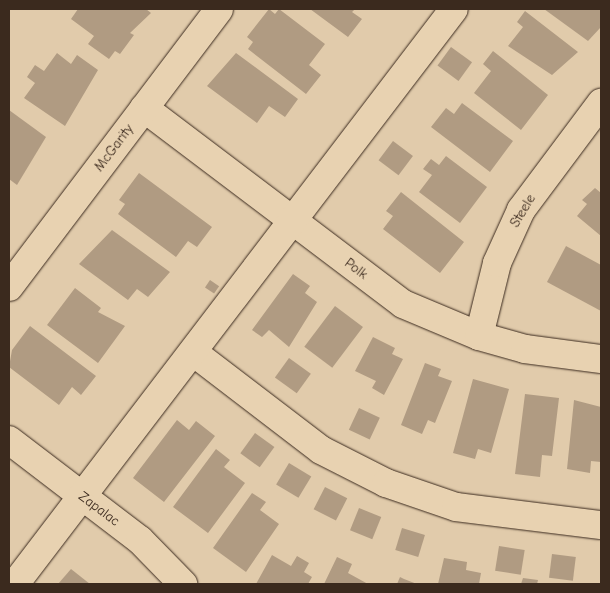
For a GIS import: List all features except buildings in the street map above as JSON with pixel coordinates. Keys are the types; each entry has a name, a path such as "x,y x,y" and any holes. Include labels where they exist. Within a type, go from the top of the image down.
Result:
{"street":[{"name":"McGarity","path":"9,287 219,9"},
{"path":"15,584 454,9"},
{"name":"Steele","path":"479,336 497,263 521,210 601,103"},
{"name":"Polk","path":"144,108 403,304 479,336 525,349 601,359"},
{"path":"193,352 320,450 386,483 456,507 601,526"},
{"name":"Zapalac","path":"9,440 140,540 183,584"}]}
